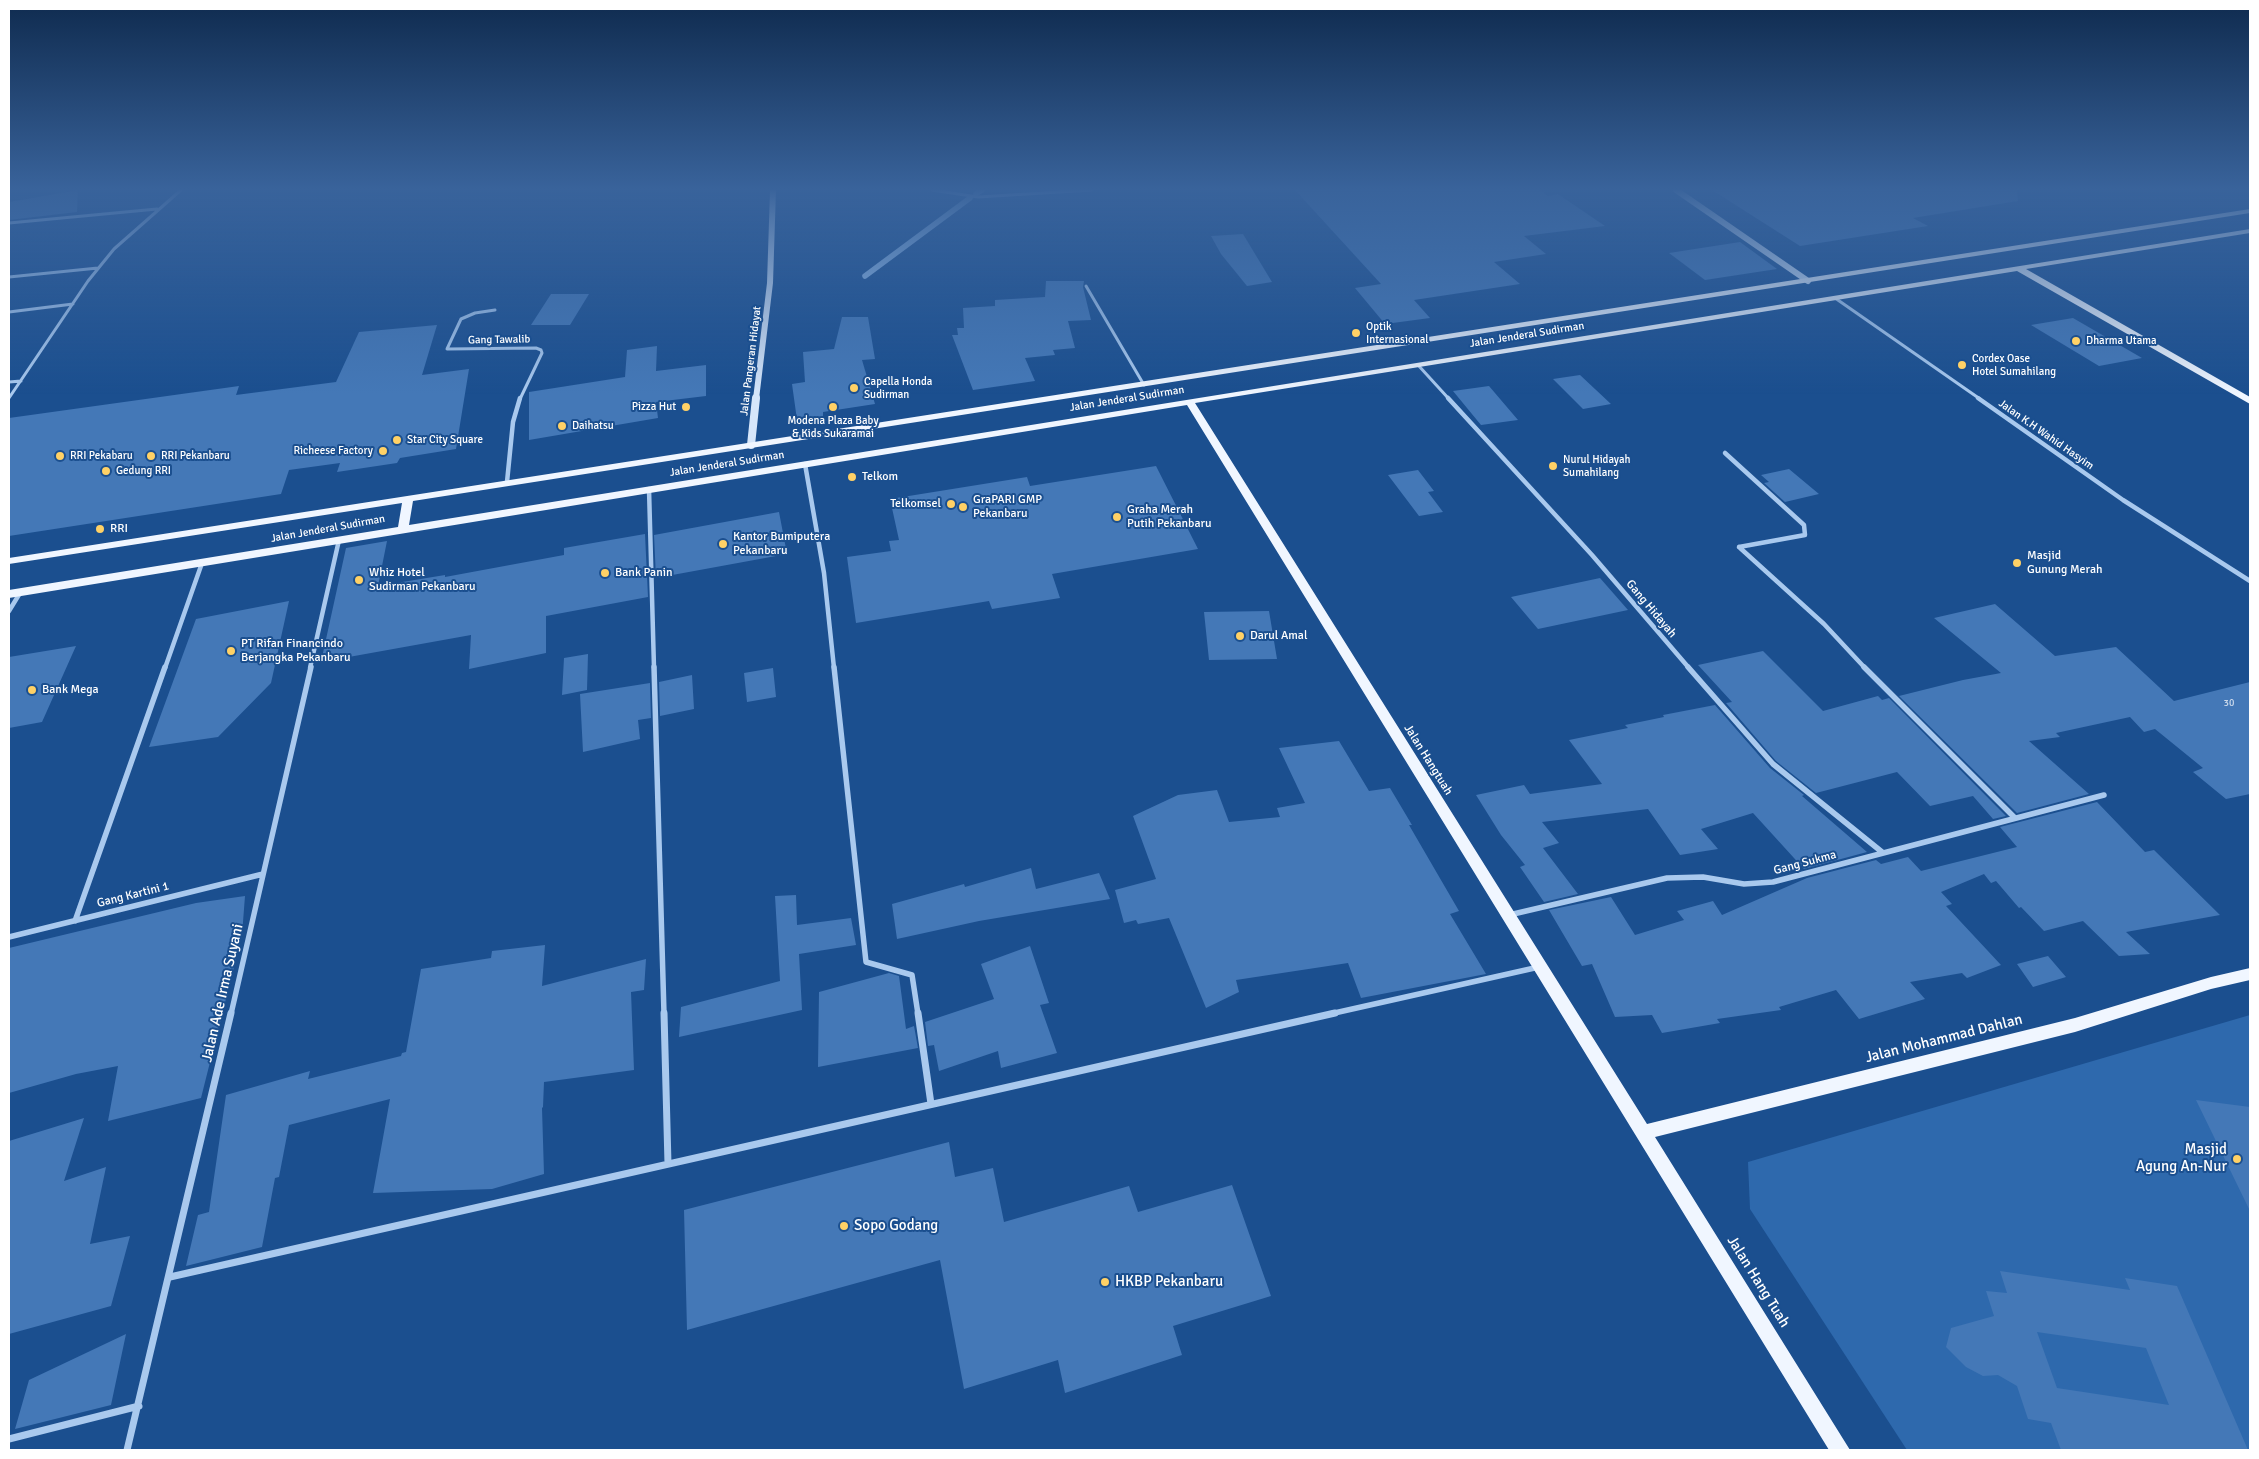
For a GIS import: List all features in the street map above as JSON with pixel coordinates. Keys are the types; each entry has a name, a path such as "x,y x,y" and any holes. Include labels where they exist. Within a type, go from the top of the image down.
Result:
{"main road":[{"name":"Jalan Pangeran Hidayat","path":"751,445 770,283 771,258"},
{"path":"1775,258 1808,281"},
{"name":"Jalan Jenderal Sudirman","path":"9,561 1955,258"},
{"name":"Jalan Jenderal Sudirman","path":"14,593 2080,258"},
{"path":"2018,268 2250,401"},
{"name":"Jalan Hangtuah","path":"1190,402 1644,1132"},
{"path":"403,529 408,498"},
{"name":"Jalan Mohammad Dahlan","path":"1644,1132 2074,1025 2250,974"},
{"name":"Jalan Hang Tuah","path":"1644,1132 1840,1450"}],"street":[{"path":"9,398 72,304 106,258"},
{"path":"9,277 98,268"},
{"path":"1086,286 1144,385"},
{"name":"Jalan K.H Wahid Hasyim","path":"1834,298 2123,500 2250,581"},
{"path":"9,312 72,304"},
{"name":"Gang Tawalib","path":"495,310 475,313 461,319 447,349 536,348 541,350 542,353 523,390 514,422 507,482"},
{"name":"Gang Hidayah","path":"1418,365 1592,555 1773,764 1882,852"},
{"path":"9,382 20,381"},
{"path":"1725,453 1804,525 1805,535 1739,547 1824,624 1875,679 2015,818"},
{"path":"805,464 824,573 866,962 912,974 931,1104"},
{"path":"649,489 668,1164"},
{"name":"Jalan Ade Irma Suyani","path":"128,1450 170,1277 339,540"},
{"path":"75,921 202,562"},
{"path":"9,611 14,593"},
{"name":"Gang Sukma","path":"1509,915 1667,878 1704,877 1744,884 1772,882 2104,795"},
{"name":"Gang Kartini 1","path":"9,937 263,874"},
{"path":"170,1277 1542,967"},
{"path":"9,1439 139,1406"}],"shaded area":[{"path":"2250,1015 2250,1450 1907,1450 1750,1209 1748,1162"}],"building":[{"path":"1224,258 1258,258 1272,282 1247,286"},
{"path":"1357,258 1519,258 1494,262 1520,284 1414,300 1430,318 1385,324 1355,288 1381,284"},
{"path":"1676,258 1762,258 1777,269 1705,280"},
{"path":"1046,281 1084,281 1083,287 1091,320 1068,321 1075,348 1053,350 1055,355 1025,358 1035,381 973,390 952,335 958,335 957,328 964,328 963,308 995,306 995,300 1045,297"},
{"path":"551,294 589,294 570,325 531,325"},
{"path":"842,317 868,317 875,359 862,360 875,404 823,412 823,416 797,420 792,384 805,382 803,352 834,349"},
{"path":"2073,318 2142,358 2099,366 2031,325"},
{"name":"RRI Pekanbaru","path":"437,325 422,375 469,369 456,449 400,458 397,463 337,472 340,463 289,470 281,494 9,536 9,418 239,386 236,395 336,382 359,332"},
{"path":"657,346 656,371 706,365 706,396 656,402 658,418 529,440 529,392 625,377 627,350"},
{"path":"1580,375 1611,404 1583,409 1553,379"},
{"path":"1489,386 1518,420 1481,425 1453,391"},
{"path":"1156,466 1198,549 1052,574 1060,598 992,609 989,601 856,623 847,557 891,551 889,541 899,540 890,499 1027,477 1030,486"},
{"path":"1789,469 1819,494 1785,502 1764,483 1769,482 1761,475"},
{"path":"1418,470 1434,491 1428,492 1443,512 1419,516 1388,475"},
{"name":"Kantor Bumiputera Pekanbaru","path":"779,512 787,554 656,578 654,535"},
{"path":"645,534 648,597 546,616 546,653 469,669 471,635 321,662 346,548 387,541 378,586 445,575 445,577 564,555 564,548"},
{"path":"1600,578 1628,610 1538,629 1511,597"},
{"name":"PT Rifan Financindo Berjangka Pekanbaru","path":"289,601 271,683 218,737 149,747 196,619"},
{"path":"1995,604 2055,656 2116,647 2174,701 2250,682 2250,794 2226,799 2193,772 2203,768 2155,729 2144,732 2130,717 2056,733 2060,737 2029,741 2089,794 2017,813 1899,696 1963,680 2001,673 1934,618"},
{"name":"Darul Amal","path":"1269,611 1277,659 1209,660 1204,612"},
{"name":"Bank Mega","path":"76,646 42,722 9,728 9,657"},
{"path":"1763,651 1823,711 1878,696 1882,700 1889,698 2006,816 1993,819 1973,796 1930,806 1897,772 1816,793 1776,761 1726,703 1732,702 1698,665"},
{"path":"588,654 587,690 562,695 564,658"},
{"path":"773,668 776,697 747,702 744,673"},
{"path":"692,675 694,709 660,716 659,682"},
{"path":"650,683 651,718 638,720 640,739 583,752 580,694"},
{"path":"1715,705 1770,768 1804,795 1802,796 1867,852 1804,869 1753,813 1701,829 1718,849 1680,855 1648,809 1542,822 1559,843 1543,848 1578,894 1544,902 1520,867 1525,865 1501,835 1476,795 1524,785 1530,794 1602,784 1569,740 1628,728 1625,725 1664,717 1663,715"},
{"path":"1339,741 1369,791 1390,788 1412,825 1409,825 1459,911 1450,914 1486,974 1361,998 1348,963 1236,980 1239,992 1206,1008 1169,918 1138,924 1136,920 1124,923 1115,890 1156,879 1133,816 1178,795 1217,790 1229,822 1280,817 1277,808 1305,803 1279,748"},
{"path":"2097,802 2145,852 2154,850 2220,915 2126,932 2150,954 2119,956 2083,921 2044,931 2021,907 2019,908 1996,881 1991,883 1984,874 1941,892 1952,904 1946,906 2001,965 1967,978 1962,973 1910,982 1925,999 1859,1019 1836,990 1779,1007 1781,1010 1717,1019 1720,1023 1662,1033 1652,1015 1615,1017 1592,964 1582,966 1549,910 1611,897 1635,935 1684,920 1677,911 1713,901 1722,915 1807,878 1876,860 1881,864 1908,857 1921,871 2017,847 2000,827"},
{"path":"1031,868 1036,889 1099,873 1110,899 979,921 897,939 892,904 964,884 965,887"},
{"path":"796,895 797,925 851,918 856,945 799,954 802,1010 679,1037 681,1007 780,981 775,896"},
{"path":"245,896 242,935 201,1098 108,1121 118,1066 76,1074 9,1093 9,948 196,903"},
{"path":"545,945 542,986 646,959 644,990 631,992 634,1070 544,1082 542,1108 544,1174 492,1189 373,1193 390,1099 289,1125 279,1177 275,1178 262,1247 186,1266 198,1215 209,1212 226,1095 310,1071 308,1079 401,1056 402,1053 406,1052 421,969 491,958 492,951"},
{"path":"1030,946 1049,1003 1040,1005 1057,1053 1001,1068 998,1051 939,1071 934,1045 928,1046 925,1022 994,999 981,964"},
{"path":"2048,956 2066,977 2033,987 2017,964"},
{"path":"889,973 899,976 906,1029 914,1026 918,1048 818,1067 819,992"},
{"name":"Masjid Agung An-Nur","path":"2196,1100 2250,1107 2250,1211"},
{"path":"84,1118 64,1181 106,1167 90,1244 130,1236 111,1306 9,1334 9,1141"},
{"path":"949,1142 955,1177 993,1168 1004,1222 1129,1186 1138,1212 1232,1185 1271,1296 1173,1326 1182,1355 1065,1393 1058,1360 964,1389 940,1260 687,1330 684,1210"},
{"path":"2000,1271 2130,1290 2125,1278 2177,1286 2248,1450 2061,1450 2051,1423 2028,1419 2017,1386 1998,1375 1983,1376 1966,1367 1946,1347 1951,1328 1994,1316 1986,1291 2007,1293","holes":["2037,1332 2146,1348 2169,1405 2057,1388"]},
{"path":"126,1334 111,1405 15,1429 29,1380"}],"waterway":[{"path":"865,276 889,258"}],"place":[{"name":"Optik Internasional","path":"1356,333"},
{"name":"Dharma Utama","path":"2076,341"},
{"name":"Cordex Oase Hotel Sumahilang","path":"1962,365"},
{"name":"Capella Honda Sudirman","path":"854,388"},
{"name":"Pizza Hut","path":"686,407"},
{"name":"Modena Plaza Baby & Kids Sukaramai","path":"833,407"},
{"name":"Daihatsu","path":"562,426"},
{"name":"Star City Square","path":"397,440"},
{"name":"Richeese Factory","path":"383,451"},
{"name":"RRI Pekabaru","path":"60,456"},
{"name":"RRI Pekanbaru","path":"151,456"},
{"name":"Nurul Hidayah Sumahilang","path":"1553,466"},
{"name":"Gedung RRI","path":"106,471"},
{"name":"Telkom","path":"852,477"},
{"name":"Telkomsel","path":"951,504"},
{"name":"GraPARI GMP Pekanbaru","path":"963,507"},
{"name":"Graha Merah Putih Pekanbaru","path":"1117,517"},
{"name":"RRI","path":"100,529"},
{"name":"Kantor Bumiputera Pekanbaru","path":"723,544"},
{"name":"Masjid Gunung Merah","path":"2017,563"},
{"name":"Bank Panin","path":"605,573"},
{"name":"Whiz Hotel Sudirman Pekanbaru","path":"359,580"},
{"name":"Darul Amal","path":"1240,636"},
{"name":"PT Rifan Financindo Berjangka Pekanbaru","path":"231,651"},
{"name":"Bank Mega","path":"32,690"},
{"name":"Masjid Agung An-Nur","path":"2237,1159"},
{"name":"Sopo Godang","path":"844,1226"},
{"name":"HKBP Pekanbaru","path":"1105,1282"}]}
